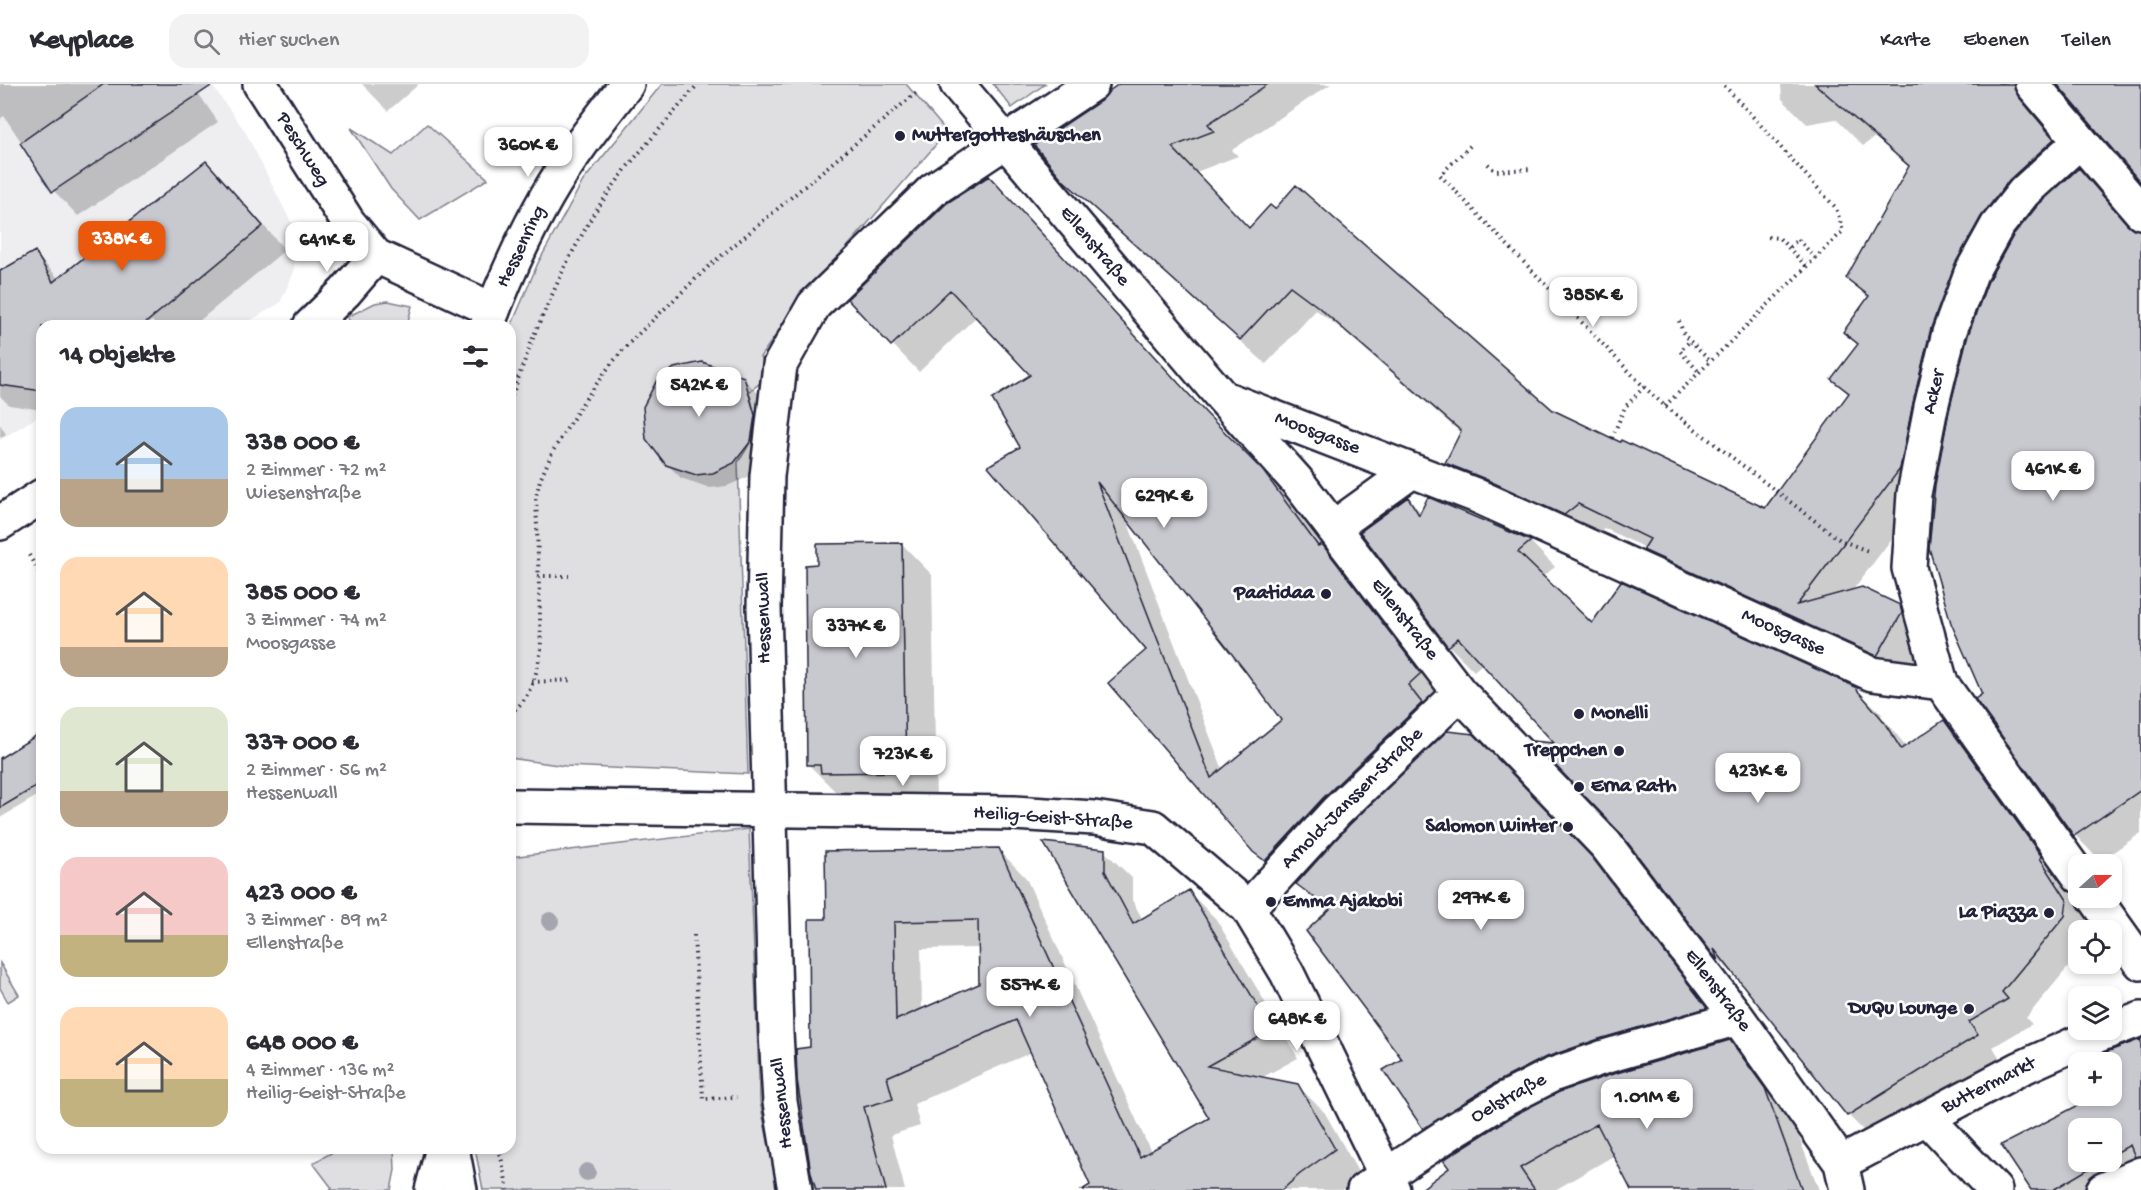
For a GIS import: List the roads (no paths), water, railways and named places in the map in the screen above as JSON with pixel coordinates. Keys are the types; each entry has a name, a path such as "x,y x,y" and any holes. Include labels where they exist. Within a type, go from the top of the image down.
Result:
{"street":[{"name":"Peschweg","path":"260,84 348,222 376,256 490,318"},
{"name":"Hessenring","path":"490,318 515,256 547,195 585,137 627,84"},
{"name":"Ellenstraße","path":"957,84 1222,397 1297,481 1460,693 1606,844 1738,1018 1844,1177"},
{"name":"Hessenwall","path":"795,1190 779,1093 764,607 767,476 780,365 814,305 933,190 1092,84"},
{"path":"2032,84 2141,212"},
{"name":"Acker","path":"1941,683 1910,568 1914,494 1930,407 1948,333 1971,273 1997,226 2024,192 2080,141"},
{"path":"316,320 345,292 376,256"},
{"name":"Moosgasse","path":"1222,397 1475,495 1872,674 1941,683"},
{"path":"1333,528 1412,471"},
{"path":"0,523 36,500"},
{"path":"1941,683 2068,861"},
{"name":"Arnold-Janssen-Straße","path":"1248,908 1336,812 1460,693"},
{"name":"Heilig-Geist-Straße","path":"516,806 1014,813 1094,818 1153,827 1248,908 1287,974 1381,1185"},
{"path":"2102,908 2141,963"},
{"name":"Oelstraße","path":"1381,1185 1507,1098 1552,1075 1604,1057 1738,1018"},
{"name":"Buttermarkt","path":"1844,1177 1927,1118 2019,1069 2077,1043 2141,1019"},
{"path":"1927,1118 1995,1190"},
{"path":"453,1154 460,1190"},
{"path":"2103,1190 2141,1174"}],"lane":[{"path":"429,1190 438,1154"}],"place":[{"name":"Muttergotteshäuschen","path":"900,136"},
{"name":"Paatidaa","path":"1326,594"},
{"name":"Monelli","path":"1579,714"},
{"name":"Treppchen","path":"1619,751"},
{"name":"Erna Rath","path":"1579,787"},
{"name":"Salomon Winter","path":"1568,827"},
{"name":"Emma Ajakobi","path":"1271,902"},
{"name":"La Piazza","path":"2049,913"},
{"name":"DuQu Lounge","path":"1969,1009"}]}
